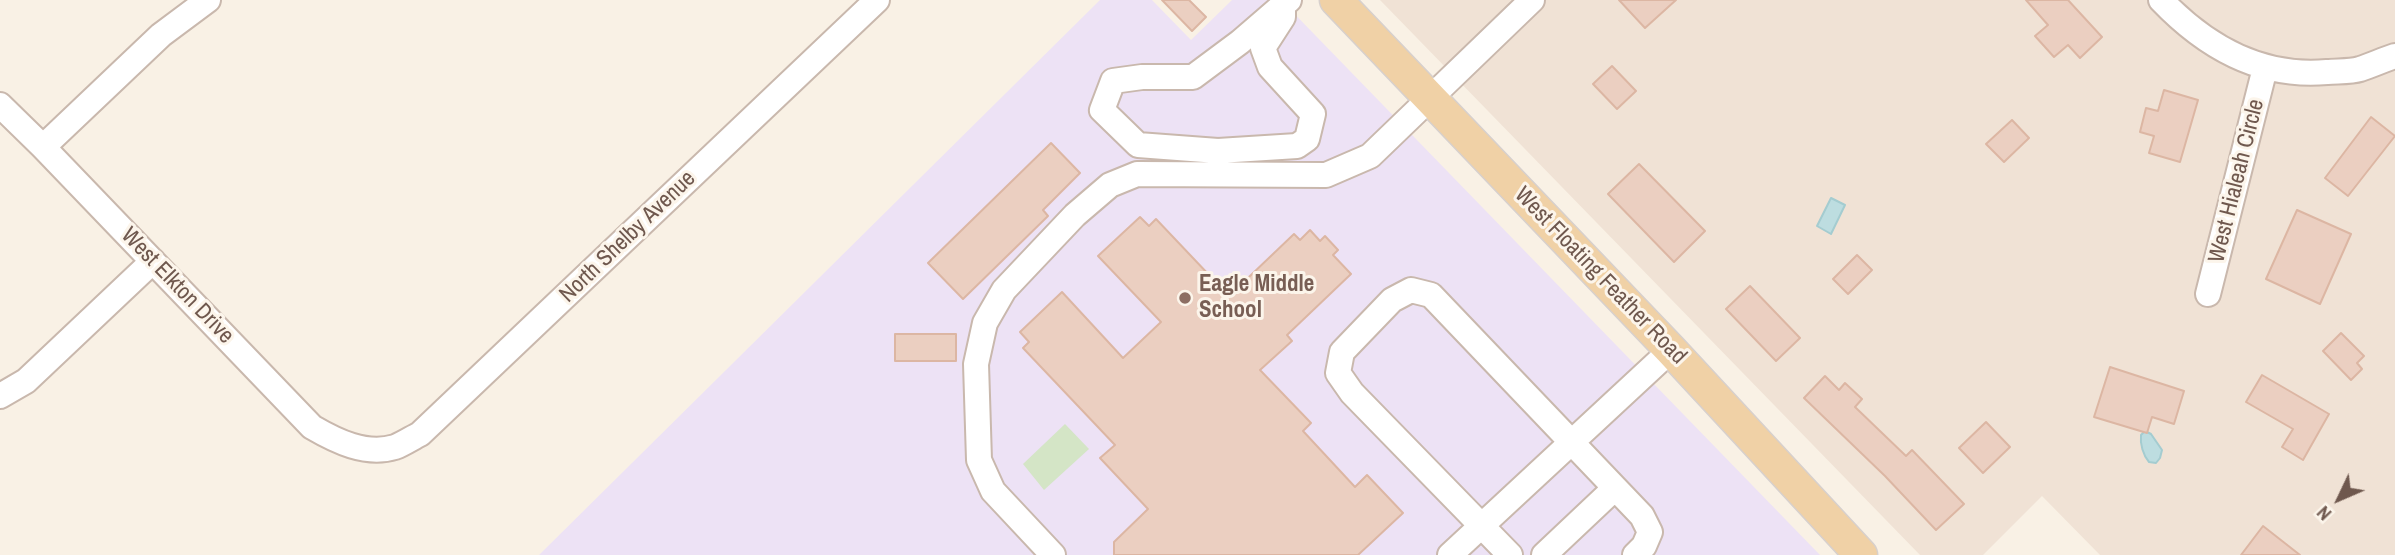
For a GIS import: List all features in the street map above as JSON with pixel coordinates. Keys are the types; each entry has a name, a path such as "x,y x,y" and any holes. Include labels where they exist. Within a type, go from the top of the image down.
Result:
{"main road":[{"name":"West Floating Feather Road","path":"1336,0 1671,350 1861,555"}],"street":[{"path":"43,147 161,36 208,0"},
{"name":"North Shelby Avenue","path":"366,449 394,447 420,435 877,0"},
{"path":"1053,555 993,491 979,460 976,364 985,323 1004,290 1075,215 1110,185 1137,174 1326,175 1370,156 1532,0"},
{"path":"2161,0 2201,37 2231,54 2265,68 2310,74 2357,70 2395,56"},
{"path":"1286,3 1283,17 1263,48 1270,68 1313,114 1307,139 1297,146 1218,151 1138,145 1102,110 1112,82 1142,77 1193,77 1286,3"},
{"name":"West Hialeah Circle","path":"2208,294 2265,68"},
{"name":"West Elkton Drive","path":"0,105 312,426 336,442 366,449"},
{"path":"0,396 26,381 153,261"},
{"path":"1510,555 1352,393 1338,373 1342,352 1392,300 1411,290 1431,295 1642,516 1650,532 1644,546 1635,555"},
{"path":"1450,555 1671,350"},
{"path":"1544,555 1615,488"}],"shaded area":[{"name":"Eagle Middle School","path":"1100,0 1152,0 1191,40 1232,0 1281,0 1820,555 539,555"},
{"path":"1380,0 2395,0 2395,555 2100,555 2042,496 1983,555 1920,555"}],"green space":[{"path":"1065,424 1089,449 1044,490 1023,464"}],"water":[{"path":"1831,198 1845,205 1831,234 1817,226"},
{"path":"2145,431 2151,434 2162,450 2156,463 2149,462 2144,453 2141,435"}],"building":[{"path":"1162,0 1189,0 1206,17 1192,31"},
{"path":"1619,0 1676,0 1645,28"},
{"path":"2026,0 2068,0 2102,37 2080,58 2068,45 2054,57 2035,36 2048,25"},
{"path":"1612,66 1636,91 1617,109 1593,84"},
{"path":"2164,90 2198,100 2180,162 2149,153 2154,136 2140,132 2146,108 2158,111"},
{"path":"2371,117 2395,136 2348,196 2325,178"},
{"path":"2012,120 2029,138 2004,162 1986,144"},
{"path":"1051,143 1080,173 1043,210 1048,216 963,299 928,263"},
{"path":"1639,164 1705,231 1674,262 1608,194"},
{"path":"2297,210 2351,234 2320,304 2266,279"},
{"name":"Eagle Middle School","path":"1140,217 1149,226 1156,219 1229,296 1294,234 1300,240 1310,230 1320,241 1325,236 1338,250 1333,255 1351,274 1287,335 1292,341 1260,370 1311,423 1303,431 1355,487 1367,475 1403,513 1358,555 1114,555 1114,542 1148,509 1100,458 1115,445 1023,348 1029,342 1020,332 1062,292 1123,358 1161,322 1098,256"},
{"path":"1857,255 1872,270 1848,294 1833,279"},
{"path":"1750,286 1800,338 1776,361 1726,309"},
{"path":"2341,333 2364,356 2357,363 2362,369 2351,380 2323,351"},
{"path":"895,334 956,334 956,361 895,361"},
{"path":"2110,367 2184,391 2174,424 2152,417 2147,433 2094,417"},
{"path":"2262,375 2329,414 2303,460 2282,447 2293,429 2246,402"},
{"path":"1825,376 1839,390 1845,383 1862,399 1855,407 1906,456 1912,450 1964,504 1936,530 1885,476 1804,398"},
{"path":"1986,422 2010,447 1983,473 1959,448"},
{"path":"2263,526 2300,555 2241,555"}],"place":[{"name":"Eagle Middle School","path":"1185,298"}]}
